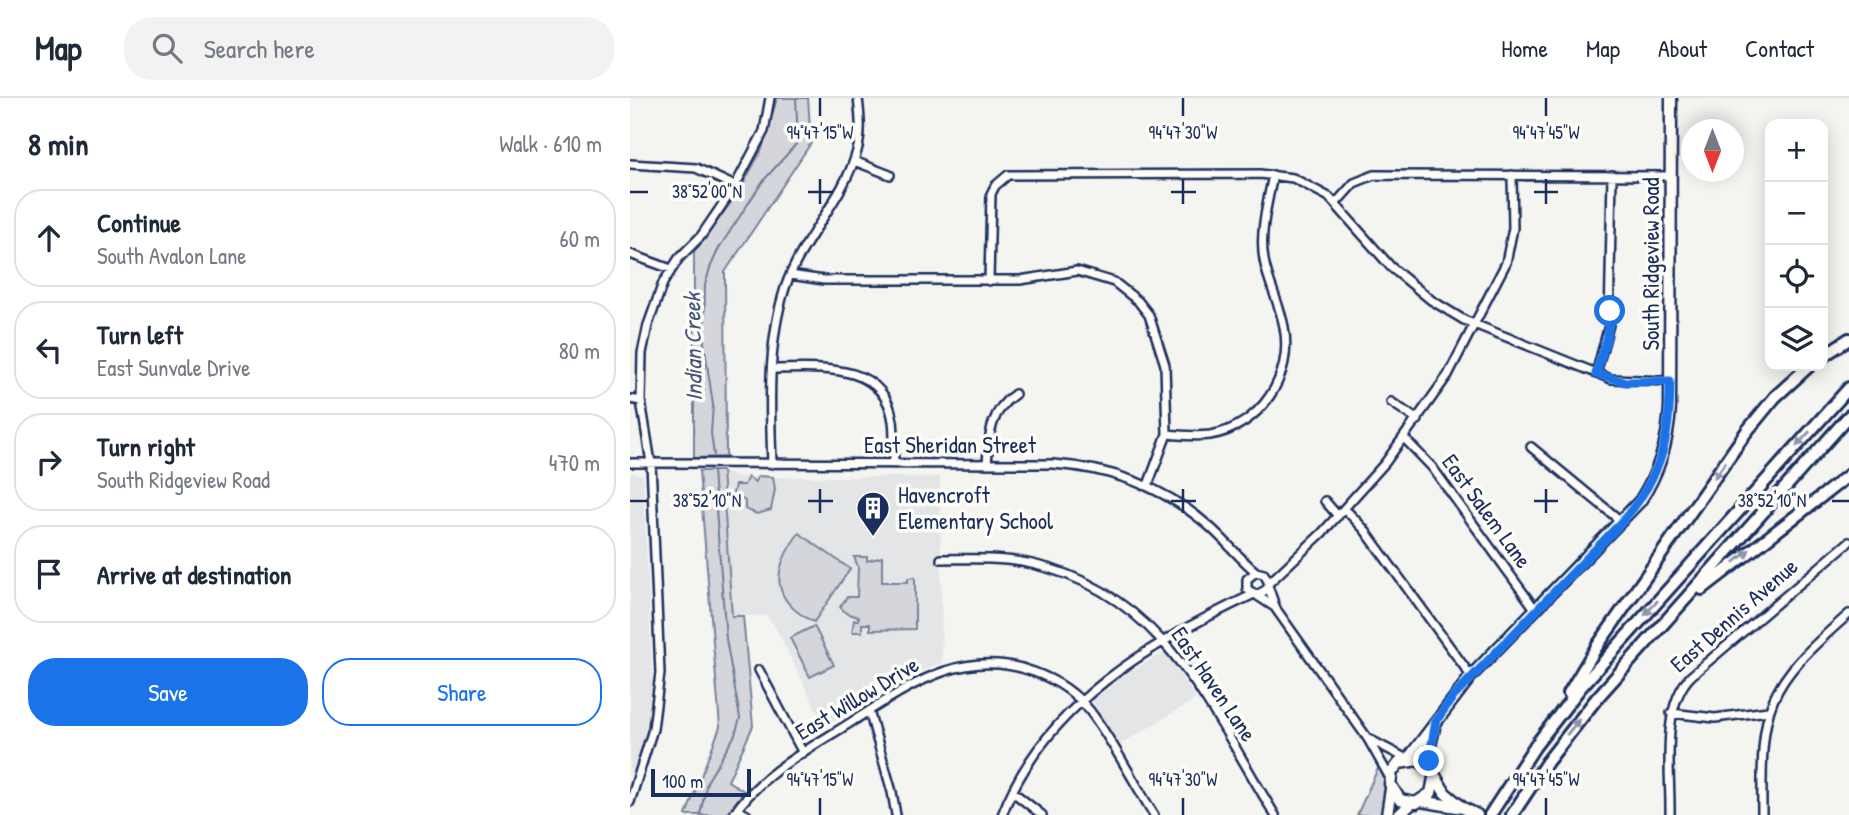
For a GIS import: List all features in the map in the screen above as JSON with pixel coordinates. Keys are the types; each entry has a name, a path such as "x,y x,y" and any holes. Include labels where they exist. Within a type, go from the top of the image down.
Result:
{"highway":[{"path":"1828,353 1849,339"},
{"path":"1490,815 1552,723 1596,648 1747,430 1803,371"},
{"path":"1552,723 1849,388"},
{"path":"1512,815 1597,698 1849,416"},
{"path":"1676,610 1802,508 1849,475"}],"main road":[{"name":"South Ridgeview Road","path":"1407,759 1471,676 1622,522 1650,486 1662,458 1669,428 1671,98"},
{"name":"South Ridgeview Road","path":"1432,774 1429,750 1436,721"},
{"path":"1387,815 1390,783 1395,767 1407,759 1418,760 1463,808"},
{"path":"1399,815 1431,793 1432,774"},
{"path":"1390,783 1399,800 1463,808 1477,815"}],"street":[{"path":"630,802 649,749 658,698 659,653 651,463 641,401 642,352 648,325 671,270 701,236 735,186 760,139 770,98"},
{"path":"772,464 772,369 775,329 790,275 803,245 854,161 860,138 858,98"},
{"path":"854,161 890,175"},
{"path":"630,164 696,168 735,186"},
{"path":"989,281 991,194 1008,175 1273,174 1307,184 1336,203 1375,249 1411,285 1450,312 1596,374 1626,382 1670,381"},
{"path":"1167,434 1210,435 1238,425 1262,407 1278,383 1286,354 1285,328 1267,275 1262,245 1273,174"},
{"path":"1336,203 1354,183 1374,175 1670,176"},
{"path":"1002,815 1043,744 1081,701 1130,662 1234,602 1256,594 1345,509 1405,439 1476,325 1500,279 1510,246 1512,175"},
{"path":"1596,374 1609,325 1612,175"},
{"path":"630,254 655,261 671,270"},
{"path":"790,275 815,280 1020,281 1077,271 1101,277 1127,291 1149,315 1161,344 1167,385 1167,434 1147,485"},
{"path":"772,369 836,369 859,375 870,382 883,396 891,414 894,464"},
{"path":"987,464 994,417 1002,403 1015,394"},
{"path":"630,399 641,401"},
{"path":"1391,402 1418,420"},
{"name":"East Salem Lane","path":"1405,439 1432,467 1535,609"},
{"path":"1531,447 1622,522"},
{"name":"East Sheridan Street","path":"630,463 1070,465 1109,472 1147,485 1193,513 1240,559 1260,573"},
{"path":"1325,501 1338,516"},
{"path":"1345,509 1364,529 1471,676"},
{"name":"East Dennis Avenue","path":"1670,815 1671,713 1678,691 1690,676 1849,542"},
{"name":"East Haven Lane","path":"941,559 1008,560 1068,574 1121,602 1175,652 1275,815"},
{"name":"East Sheridan Street","path":"1240,559 1246,582"},
{"path":"1234,602 1246,582 1260,573 1283,567"},
{"path":"1260,573 1268,584 1276,609"},
{"path":"1246,582 1256,594 1276,609 1368,738 1390,783"},
{"path":"1762,815 1762,751 1768,711 1797,661 1849,614"},
{"name":"East Willow Drive","path":"735,812 760,783 803,752 869,711 928,676 954,666 981,663 1008,664 1042,674 1081,701 1154,815"},
{"path":"759,670 803,752"},
{"path":"869,711 896,815"},
{"path":"1671,713 1715,718 1768,711"},
{"path":"1368,738 1407,759"},
{"path":"1013,792 1042,815"},
{"path":"735,812 747,815"}],"shaded area":[{"path":"777,98 808,98 811,143 725,272 726,457 694,458 694,253 740,190 762,149"},
{"path":"699,471 722,471 732,616 743,616 753,726 728,781 744,791 726,815 686,815 720,727"},
{"path":"722,472 742,477 940,477 942,662 905,677 825,727 777,630 767,616 732,616"},
{"path":"630,473 643,475 653,695 645,741 630,786"},
{"path":"758,476 773,477 775,489 771,510 757,514 745,509 745,501 733,493 735,485 744,485 748,477 755,482"},
{"path":"799,533 850,569 814,622 789,604 782,594 780,583 784,559"},
{"path":"854,557 867,557 867,561 882,557 882,582 908,582 908,578 915,577 915,629 870,630 870,624 862,624 862,632 852,632 854,620 859,617 846,613 840,607 847,597 857,597 858,567"},
{"path":"814,626 834,665 810,677 790,638"},
{"path":"1166,651 1196,699 1119,745 1092,701 1126,674"},
{"path":"1379,766 1387,788 1383,815 1357,815"}],"waterway":[{"name":"Indian Creek","path":"714,455 711,433 713,405 704,343 705,285 719,248 763,181 798,142 796,98"},
{"name":"Indian Creek","path":"700,815 707,782 735,735 740,718 726,639 713,471"}],"place":[{"name":"Havencroft Elementary School","path":"873,538"}],"route":[{"path":"1429,761 1430,742 1436,721 1452,698 1535,609 1622,522 1640,501 1659,467 1669,428 1670,381 1626,382 1596,374 1607,337 1610,311"}]}
